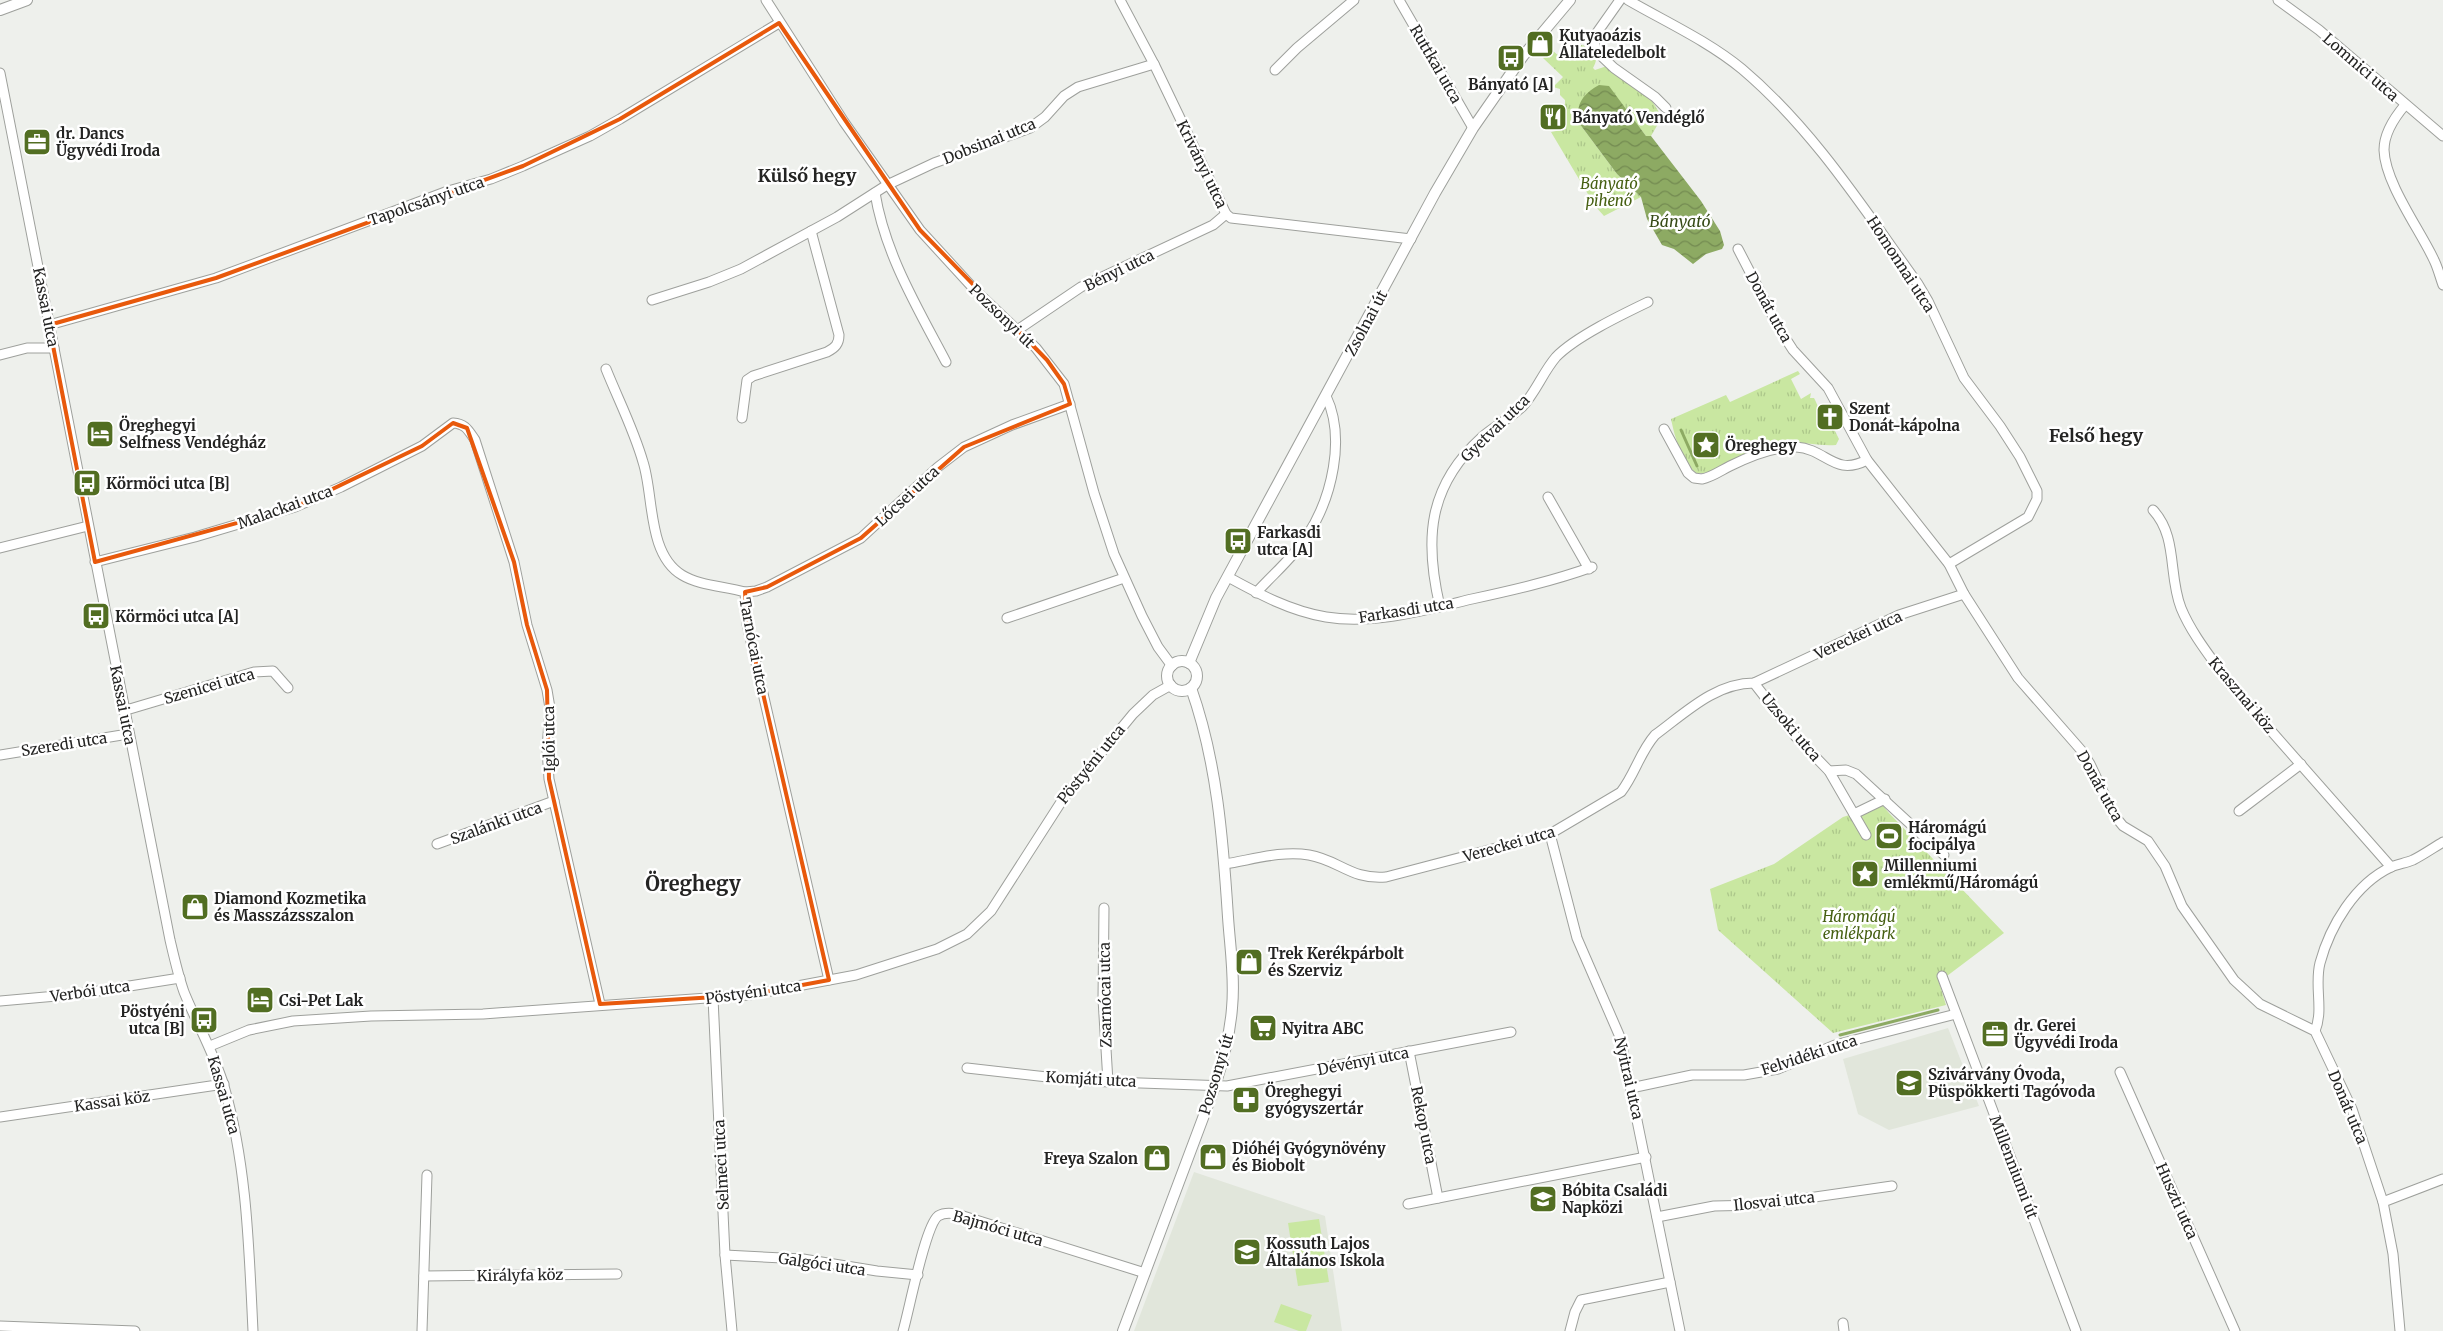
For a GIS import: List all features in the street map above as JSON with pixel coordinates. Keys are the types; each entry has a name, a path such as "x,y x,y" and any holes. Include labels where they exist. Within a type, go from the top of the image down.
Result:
{"street":[{"path":"0,10 27,0"},
{"name":"Pozsonyi út","path":"766,0 779,23 887,185 920,230 1016,331 1047,360 1064,384 1096,501 1124,578 1158,647 1172,666"},
{"name":"Kriványi utca","path":"1120,0 1154,64 1226,214 1230,218 1410,239"},
{"path":"1275,70 1296,48 1354,0"},
{"name":"Ruttkai utca","path":"1399,0 1473,128"},
{"name":"Zsolnai út","path":"1189,663 1208,614 1228,576 1410,239 1473,128 1523,56 1570,0"},
{"path":"1620,0 1596,34 1594,41 1596,51 1614,68 1655,97 1666,108"},
{"name":"Homonnai utca","path":"1628,0 1721,53 1742,69 1807,135 1843,179 1918,284 1928,301 1964,378 2000,426 2020,457 2037,491 2033,509 2028,517 1949,564"},
{"name":"Lomnici utca","path":"2278,0 2353,58 2443,136"},
{"name":"Tapolcsányi utca","path":"49,325 216,278 448,191 523,166 612,123 779,23"},
{"name":"Dobsinai utca","path":"652,300 724,276 811,231 887,185 934,163 1030,128 1045,116 1064,96 1078,87 1154,64"},
{"name":"Kassai utca","path":"0,73 123,711 170,940 180,978 210,1046 224,1084 241,1166 253,1331"},
{"path":"2405,105 2392,123 2384,150 2388,169 2397,191 2434,261 2443,286"},
{"path":"875,192 890,250 901,278 946,362"},
{"name":"Bényi utca","path":"1016,331 1081,288 1213,225 1226,214"},
{"path":"742,418 747,380 753,376 827,352 839,342 839,335 811,231"},
{"name":"Donát utca","path":"1738,249 1780,330 1793,350 1828,388 1867,460 1949,564 1964,594 2023,684 2081,750 2090,764 2114,815 2123,826 2148,841 2166,866 2182,906 2234,980 2260,1004 2315,1031 2352,1109 2382,1202 2393,1254 2397,1329"},
{"name":"Gyetvai utca","path":"1440,607 1431,561 1430,533 1441,492 1458,463 1483,436 1523,406 1558,355 1614,319 1648,302"},
{"path":"0,355 27,348 54,348"},
{"name":"Tarnócai utca","path":"606,369 643,461 653,524 665,555 673,568 691,580 745,592 747,624 829,980"},
{"path":"1256,593 1307,537 1324,504 1333,465 1335,442 1335,422 1326,396"},
{"name":"Lőcsei utca","path":"745,592 756,591 766,587 861,538 938,467 964,447 994,433 1070,404"},
{"name":"Malackai utca","path":"95,562 195,537 295,507 341,487 422,446 453,423 462,424"},
{"name":"Iglói utca","path":"462,424 474,440 505,532 514,562 527,625 547,690 550,708 547,761 554,801 600,1004"},
{"path":"1664,429 1688,473 1694,478 1702,479 1750,458 1793,447 1812,450 1842,466 1858,465 1867,460"},
{"name":"Farkasdi utca","path":"1228,576 1256,593 1307,612 1341,619 1378,618 1440,607 1543,584 1590,568 1548,497"},
{"name":"Krasznai köz","path":"2153,510 2162,520 2168,536 2175,589 2182,610 2206,650 2229,683 2391,867"},
{"path":"0,548 88,526"},
{"path":"1007,618 1124,578"},
{"name":"Vereckei utca","path":"1225,864 1270,856 1309,855 1358,875 1386,878 1550,834 1621,792 1648,743 1655,735 1701,701 1732,686 1754,683 1899,615 1964,594"},
{"path":"1180,661 1189,663 1195,668 1197,677 1191,688 1183,691 1171,685 1168,675 1172,666 1180,661"},
{"name":"Szenicei utca","path":"123,711 254,672 273,671 288,688"},
{"name":"Uzsoki utca","path":"1754,683 1796,737 1829,771 1866,835"},
{"name":"Pöstyéni utca","path":"210,1046 249,1030 293,1021 371,1016 483,1014 749,994 829,980 890,966 937,949 966,934 979,924 1002,897 1063,798 1133,714 1153,695 1171,685"},
{"name":"Pozsonyi út","path":"1123,1331 1214,1086 1225,1051 1232,1008 1225,864 1213,770 1191,688"},
{"name":"Szeredi utca","path":"0,755 128,734"},
{"path":"2239,811 2301,764"},
{"name":"Uzsoki utca","path":"1829,771 1846,770 1856,774 1944,855"},
{"path":"1854,814 1885,799"},
{"name":"Szalánki utca","path":"438,844 554,801"},
{"name":"Nyitrai utca","path":"1550,834 1577,938 1620,1037 1680,1331"},
{"path":"2315,1031 2320,1012 2318,973 2331,934 2344,910 2352,899 2391,867 2413,860 2443,842"},
{"name":"Zsarnócai utca","path":"1104,908 1103,999 1108,1082"},
{"name":"Millenniumi út","path":"1942,976 2076,1331"},
{"name":"Verbói utca","path":"0,1001 79,994 180,978"},
{"name":"Selmeci utca","path":"713,998 726,1255 732,1331"},
{"name":"Felvidéki utca","path":"1631,1088 1692,1076 1744,1074 1778,1069 1835,1045 1956,1014"},
{"name":"Dévényi utca","path":"1214,1086 1238,1085 1511,1032"},
{"name":"Rekop utca","path":"1409,1051 1438,1198"},
{"name":"Komjáti utca","path":"967,1068 1108,1082 1214,1086"},
{"name":"Huszti utca","path":"2120,1072 2235,1331"},
{"name":"Kassai köz","path":"0,1117 224,1084"},
{"path":"1408,1204 1646,1158"},
{"path":"422,1331 427,1175"},
{"path":"2382,1202 2443,1179"},
{"name":"Ilosvai utca","path":"1658,1217 1714,1206 1759,1205 1892,1186"},
{"name":"Bajmóci utca","path":"903,1331 931,1224 943,1214 952,1213 1145,1273"},
{"name":"Galgóci utca","path":"726,1255 803,1259 877,1272 918,1275"},
{"name":"Királyfa köz","path":"424,1276 617,1274"},
{"path":"1570,1331 1575,1312 1582,1300 1670,1282"},
{"path":"0,1326 136,1331"}],"highlighted area":[{"path":"779,23 920,230 1047,360 1064,384 1070,404 964,447 861,538 767,587 745,592 747,624 829,980 749,995 600,1004 549,779 547,690 527,625 514,562 467,428 453,423 422,446 295,507 95,562 49,325 216,278 523,166 620,119"}],"shaded area":[{"name":"Szivárvány Óvoda, Püspökkerti Tagóvoda","path":"1948,1028 1979,1106 1889,1130 1858,1114 1843,1059"},
{"name":"Kossuth Lajos Általános Iskola","path":"1194,1172 1325,1216 1342,1331 1134,1331"}],"green space":[{"name":"Bányató pihenő","path":"1581,45 1590,48 1595,53 1596,60 1593,68 1595,70 1607,66 1652,101 1662,117 1651,136 1646,136 1608,86 1579,123 1617,174 1641,197 1604,216 1595,206 1551,132 1566,129 1561,109 1565,104 1565,100 1560,95 1560,89 1553,87 1563,77 1543,58 1551,49 1561,58 1568,50 1574,54"},
{"path":"1798,371 1800,374 1791,379 1801,399 1811,393 1810,398 1814,398 1824,420 1834,429 1839,439 1836,445 1796,442 1779,443 1762,448 1713,471 1696,473 1691,468 1679,448 1671,419 1726,395 1730,402"},
{"name":"Háromágú emlékpark","path":"1883,806 2004,933 1939,982 1946,1005 1833,1033 1718,930 1710,889 1774,864 1843,817"},
{"name":"Háromágú focipálya","path":"1889,819 1905,840 1889,852 1873,831"},
{"path":"1319,1219 1329,1282 1298,1286 1288,1223"},
{"path":"1281,1304 1312,1315 1306,1331 1299,1331 1274,1322"}],"water":[{"name":"Bányató","path":"1599,85 1609,86 1646,136 1651,136 1701,201 1720,231 1724,245 1722,249 1706,254 1693,264 1674,249 1662,245 1647,219 1641,197 1617,174 1579,123 1579,105 1589,92"}],"waterway":[{"path":"1681,430 1697,466"},
{"path":"1840,1035 1938,1010"}],"place":[{"name":"Kutyaoázis Állateledelbolt","path":"1540,44"},
{"name":"Bányató [A]","path":"1511,58"},
{"name":"Bányató Vendéglő","path":"1553,117"},
{"name":"dr. Dancs Ügyvédi Iroda","path":"37,142"},
{"name":"Szent Donát-kápolna","path":"1830,417"},
{"name":"Öreghegyi Selfness Vendégház","path":"100,434"},
{"name":"Öreghegy","path":"1706,445"},
{"name":"Körmöci utca [B]","path":"87,483"},
{"name":"Farkasdi utca [A]","path":"1238,541"},
{"name":"Körmöci utca [A]","path":"96,616"},
{"name":"Háromágú focipálya","path":"1889,836"},
{"name":"Millenniumi emlékmű/Háromágú","path":"1865,874"},
{"name":"Diamond Kozmetika és Masszázsszalon","path":"195,907"},
{"name":"Trek Kerékpárbolt és Szerviz","path":"1249,962"},
{"name":"Csi-Pet Lak","path":"260,1000"},
{"name":"Pöstyéni utca [B]","path":"204,1020"},
{"name":"Nyitra ABC","path":"1263,1028"},
{"name":"dr. Gerei Ügyvédi Iroda","path":"1995,1034"},
{"name":"Szivárvány Óvoda, Püspökkerti Tagóvoda","path":"1909,1083"},
{"name":"Öreghegyi gyógyszertár","path":"1246,1100"},
{"name":"Dióhéj Gyógynövény és Biobolt","path":"1213,1157"},
{"name":"Freya Szalon","path":"1157,1158"},
{"name":"Bóbita Családi Napközi","path":"1543,1199"},
{"name":"Kossuth Lajos Általános Iskola","path":"1247,1252"}],"district":[{"name":"Külső hegy","path":"807,175"},
{"name":"Felső hegy","path":"2096,435"},
{"name":"Öreghegy","path":"693,883"}]}
